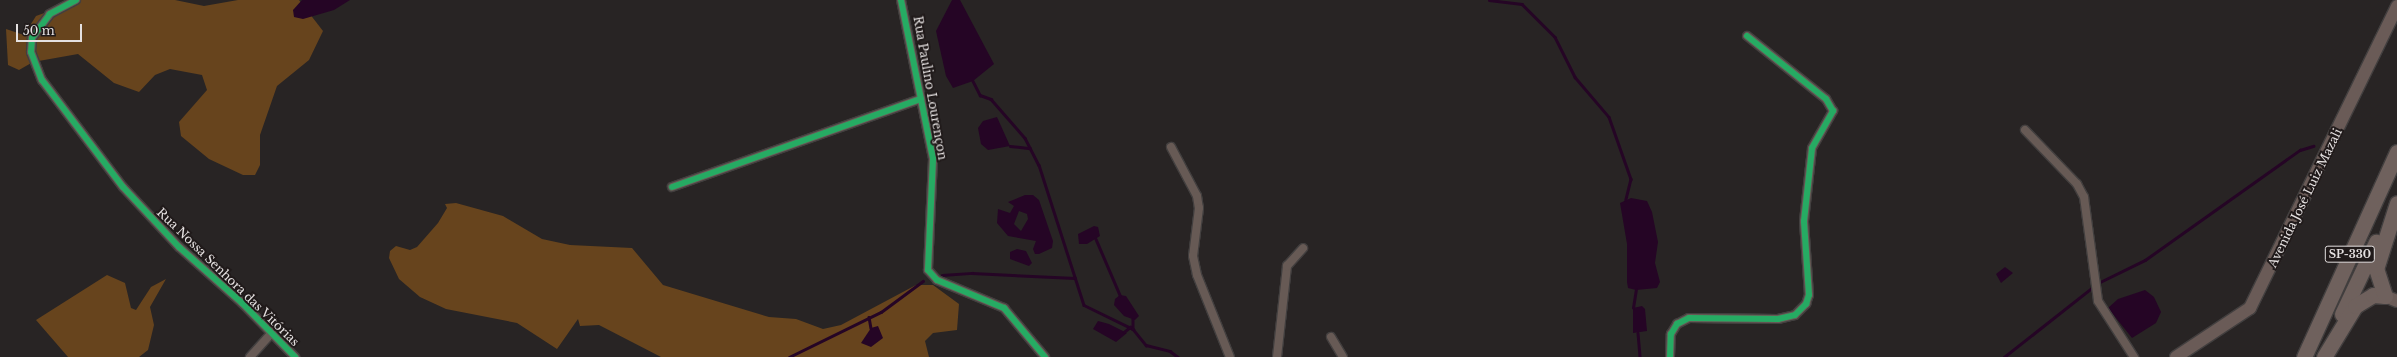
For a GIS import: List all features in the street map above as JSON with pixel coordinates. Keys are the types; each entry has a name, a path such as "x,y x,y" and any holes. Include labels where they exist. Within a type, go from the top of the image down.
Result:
{"highway":[{"name":"SP-330","path":"2304,357 2397,152"},
{"name":"SP-330","path":"2323,357 2397,196"},
{"path":"2391,298 2376,269 2397,203"},
{"path":"2323,357 2355,306 2373,295 2391,298"}],"main road":[{"name":"Avenida José Luiz Mazali","path":"2176,357 2250,308 2397,6"}],"street":[{"name":"Rua Nossa Senhora das Vitórias","path":"76,0 50,14 32,38 31,52 42,80 123,187 179,247 242,303 295,357"},
{"name":"Rua Paulino Lourençon","path":"901,0 933,165 926,248 928,270 937,280 1004,308 1045,357"},
{"path":"1670,357 1671,334 1677,324 1690,318 1778,319 1795,315 1809,295 1804,221 1812,148 1833,110 1826,99 1747,36"},
{"path":"672,187 921,99"},
{"path":"2025,130 2077,184 2084,197 2098,301 2134,357"},
{"path":"1171,147 1197,196 1199,208 1193,256 1208,305 1230,357"},
{"path":"1277,357 1287,266 1303,248"},
{"path":"250,357 271,334"},
{"path":"1331,337 1343,357"}],"shaded area":[{"path":"80,0 175,0 204,6 238,0 299,0 323,31 309,60 277,86 260,135 260,165 255,175 243,175 209,159 181,136 179,122 207,90 202,75 170,69 155,75 139,92 114,83 78,54 33,62 19,70 8,65 6,29 24,35 36,16"},
{"path":"302,0 350,0 334,10 303,19 294,17 293,10"},
{"path":"952,0 960,0 994,64 973,81 953,88 946,76 936,31"},
{"path":"997,117 1010,146 988,150 981,144 978,128 983,121"},
{"path":"1025,195 1033,195 1039,200 1053,241 1052,248 1039,254 1035,254 1033,249 1036,241 1008,236 997,223 998,209 1010,213 1014,206 1008,202","holes":["1019,211 1027,214 1028,219 1021,231 1014,224"]},
{"path":"1631,198 1647,201 1652,212 1658,242 1655,263 1660,282 1657,288 1636,290 1628,288 1627,244 1620,203"},
{"path":"456,203 503,216 542,239 570,245 632,248 663,285 769,317 796,319 823,329 841,325 916,285 933,285 959,304 957,330 933,333 925,341 929,357 661,357 599,325 580,326 578,319 557,349 517,323 446,309 420,297 399,279 389,258 390,251 396,246 410,250 417,247 438,223 447,208 445,204"},
{"path":"1094,226 1098,227 1100,236 1087,244 1079,244 1078,234"},
{"path":"1017,249 1026,251 1032,263 1029,266 1010,259 1010,252"},
{"path":"2005,267 2013,273 2001,283 1996,274"},
{"path":"107,275 125,283 131,308 136,310 151,287 166,279 150,307 154,325 148,350 139,357 68,357 36,320"},
{"path":"2145,290 2154,297 2161,312 2156,323 2132,338 2108,308 2118,299"},
{"path":"1120,295 1126,296 1139,316 1135,320 1124,316 1114,305 1115,299"},
{"path":"1642,306 1645,309 1647,331 1633,333 1633,308"},
{"path":"1098,321 1109,324 1127,333 1116,342 1093,329"},
{"path":"878,326 883,338 871,347 861,343 871,328"}],"waterway":[{"path":"1489,0 1522,4 1555,37 1575,77 1609,117 1631,179 1626,199"},
{"path":"973,81 980,95 991,99 1025,138 1039,165 1084,305 1133,329 1146,345 1170,351 1178,357"},
{"path":"1010,146 1030,148"},
{"path":"2004,357 2098,283 2145,260 2300,150 2313,146"},
{"path":"1096,239 1120,295"},
{"path":"942,275 972,273 1075,278"},
{"path":"789,357 881,312 923,281"},
{"path":"1633,308 1636,290"},
{"path":"869,317 871,328"},
{"path":"1133,319 1133,329"},
{"path":"1124,332 1130,327"},
{"path":"1638,333 1640,357"}],"cycle path":[{"path":"76,0 50,14 32,38 31,52 42,80 123,187 179,247 242,303 295,357"},
{"path":"901,0 933,159 928,270 937,280 1004,308 1045,357"},
{"path":"1670,357 1671,334 1677,324 1689,318 1778,319 1795,315 1806,304 1809,295 1804,221 1812,148 1833,111 1826,99 1747,36"},
{"path":"672,187 921,99"}]}
